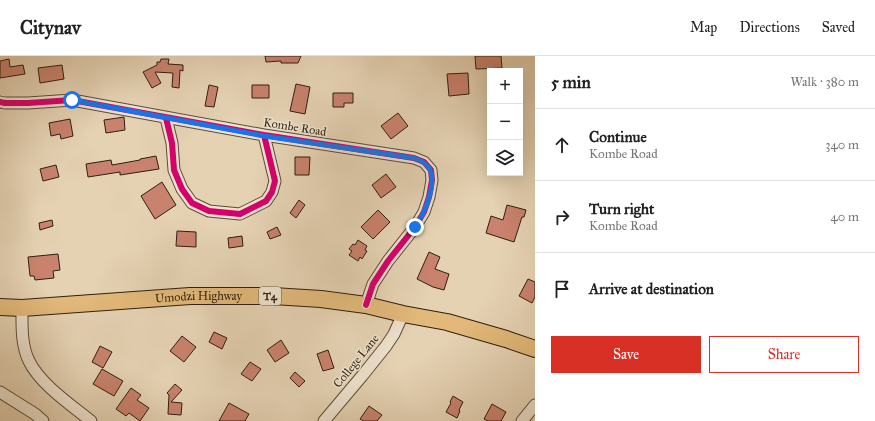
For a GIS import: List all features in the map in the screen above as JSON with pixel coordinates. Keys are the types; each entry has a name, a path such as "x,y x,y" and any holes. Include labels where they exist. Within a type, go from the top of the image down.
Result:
{"highway":[{"name":"Umodzi Highway","path":"0,307 22,308 198,296 273,296 366,305 403,314 447,322 535,349"}],"street":[{"name":"Kombe Road","path":"0,102 28,103 72,100 264,136 414,158 424,162 430,170 432,180 429,197 424,212 415,227 384,267 373,284 366,305"},
{"path":"166,118 172,143 174,170 182,189 192,203 208,211 240,214 266,201 272,192 275,181 264,136"},
{"path":"22,308 22,330 25,349 29,361 37,374 55,392 91,421"},
{"name":"College Lane","path":"324,421 386,346 394,334 403,314"},
{"path":"0,392 35,414 43,421"},
{"path":"522,421 535,405"}],"building":[{"path":"265,56 301,56 298,63 281,63 281,61 266,62"},
{"path":"475,56 501,56 502,68 476,69"},
{"path":"9,59 10,67 23,65 25,74 0,78 0,61"},
{"path":"161,59 169,59 168,64 183,65 183,71 180,70 179,88 172,87 173,73 155,72 161,83 152,88 143,72 157,65 157,62 160,62"},
{"path":"62,65 64,79 40,83 38,68"},
{"path":"468,73 469,94 449,96 447,74"},
{"path":"296,84 310,87 305,114 290,111"},
{"path":"209,85 218,87 214,107 205,106"},
{"path":"252,85 269,85 269,98 252,98"},
{"path":"333,93 353,93 353,103 344,103 344,107 333,107"},
{"path":"398,113 408,126 391,139 381,126"},
{"path":"124,117 125,130 106,133 104,120"},
{"path":"70,119 73,136 61,139 60,134 51,136 49,123"},
{"path":"156,156 159,169 120,175 120,172 88,177 86,164 111,160 112,165"},
{"path":"295,157 310,157 309,175 295,175"},
{"path":"56,165 59,177 43,181 40,169"},
{"path":"386,174 396,187 381,198 372,185"},
{"path":"162,182 176,205 155,219 141,196"},
{"path":"299,200 305,205 296,218 290,213"},
{"path":"507,205 526,210 524,217 522,217 514,242 486,233 491,216 503,220"},
{"path":"378,210 390,222 373,239 361,227"},
{"path":"52,220 53,226 40,230 39,223"},
{"path":"277,227 281,235 270,239 267,232"},
{"path":"177,231 196,232 196,247 176,246"},
{"path":"242,236 243,246 229,248 228,238"},
{"path":"358,240 367,246 365,250 367,251 362,259 360,257 358,261 349,255 352,251 349,249 353,244 355,245"},
{"path":"429,252 440,257 435,269 449,274 444,290 433,287 417,279"},
{"path":"58,254 60,270 53,271 54,278 35,280 34,276 30,276 28,257"},
{"path":"528,279 535,282 535,297 532,303 519,296"},
{"path":"214,332 227,338 222,349 209,342"},
{"path":"182,336 196,347 184,362 170,351"},
{"path":"281,340 289,353 275,362 267,350"},
{"path":"100,346 112,352 103,368 92,362"},
{"path":"328,350 334,368 323,371 317,354"},
{"path":"250,362 261,369 252,381 241,374"},
{"path":"102,369 123,381 114,396 93,384"},
{"path":"295,372 305,381 299,387 290,378"},
{"path":"175,384 182,390 171,402 182,403 181,415 168,414 169,395 167,393"},
{"path":"131,388 141,395 137,400 149,408 140,421 129,413 126,416 116,409"},
{"path":"453,396 463,402 457,418 446,412"},
{"path":"229,403 249,414 245,421 219,421"},
{"path":"492,404 506,412 501,421 488,421 484,419"},
{"path":"369,406 382,415 377,421 363,421 360,419"}],"cycle path":[{"path":"0,102 28,103 72,100 264,135 414,158 424,162 431,170 432,180 429,197 424,212 415,227 388,261 373,284 366,305"},
{"path":"166,118 172,143 174,170 182,189 192,203 209,211 240,214 266,201 272,192 275,181 264,135"}],"route":[{"path":"72,100 264,136 414,158 424,162 430,170 432,180 429,197 424,212 415,227"}]}
